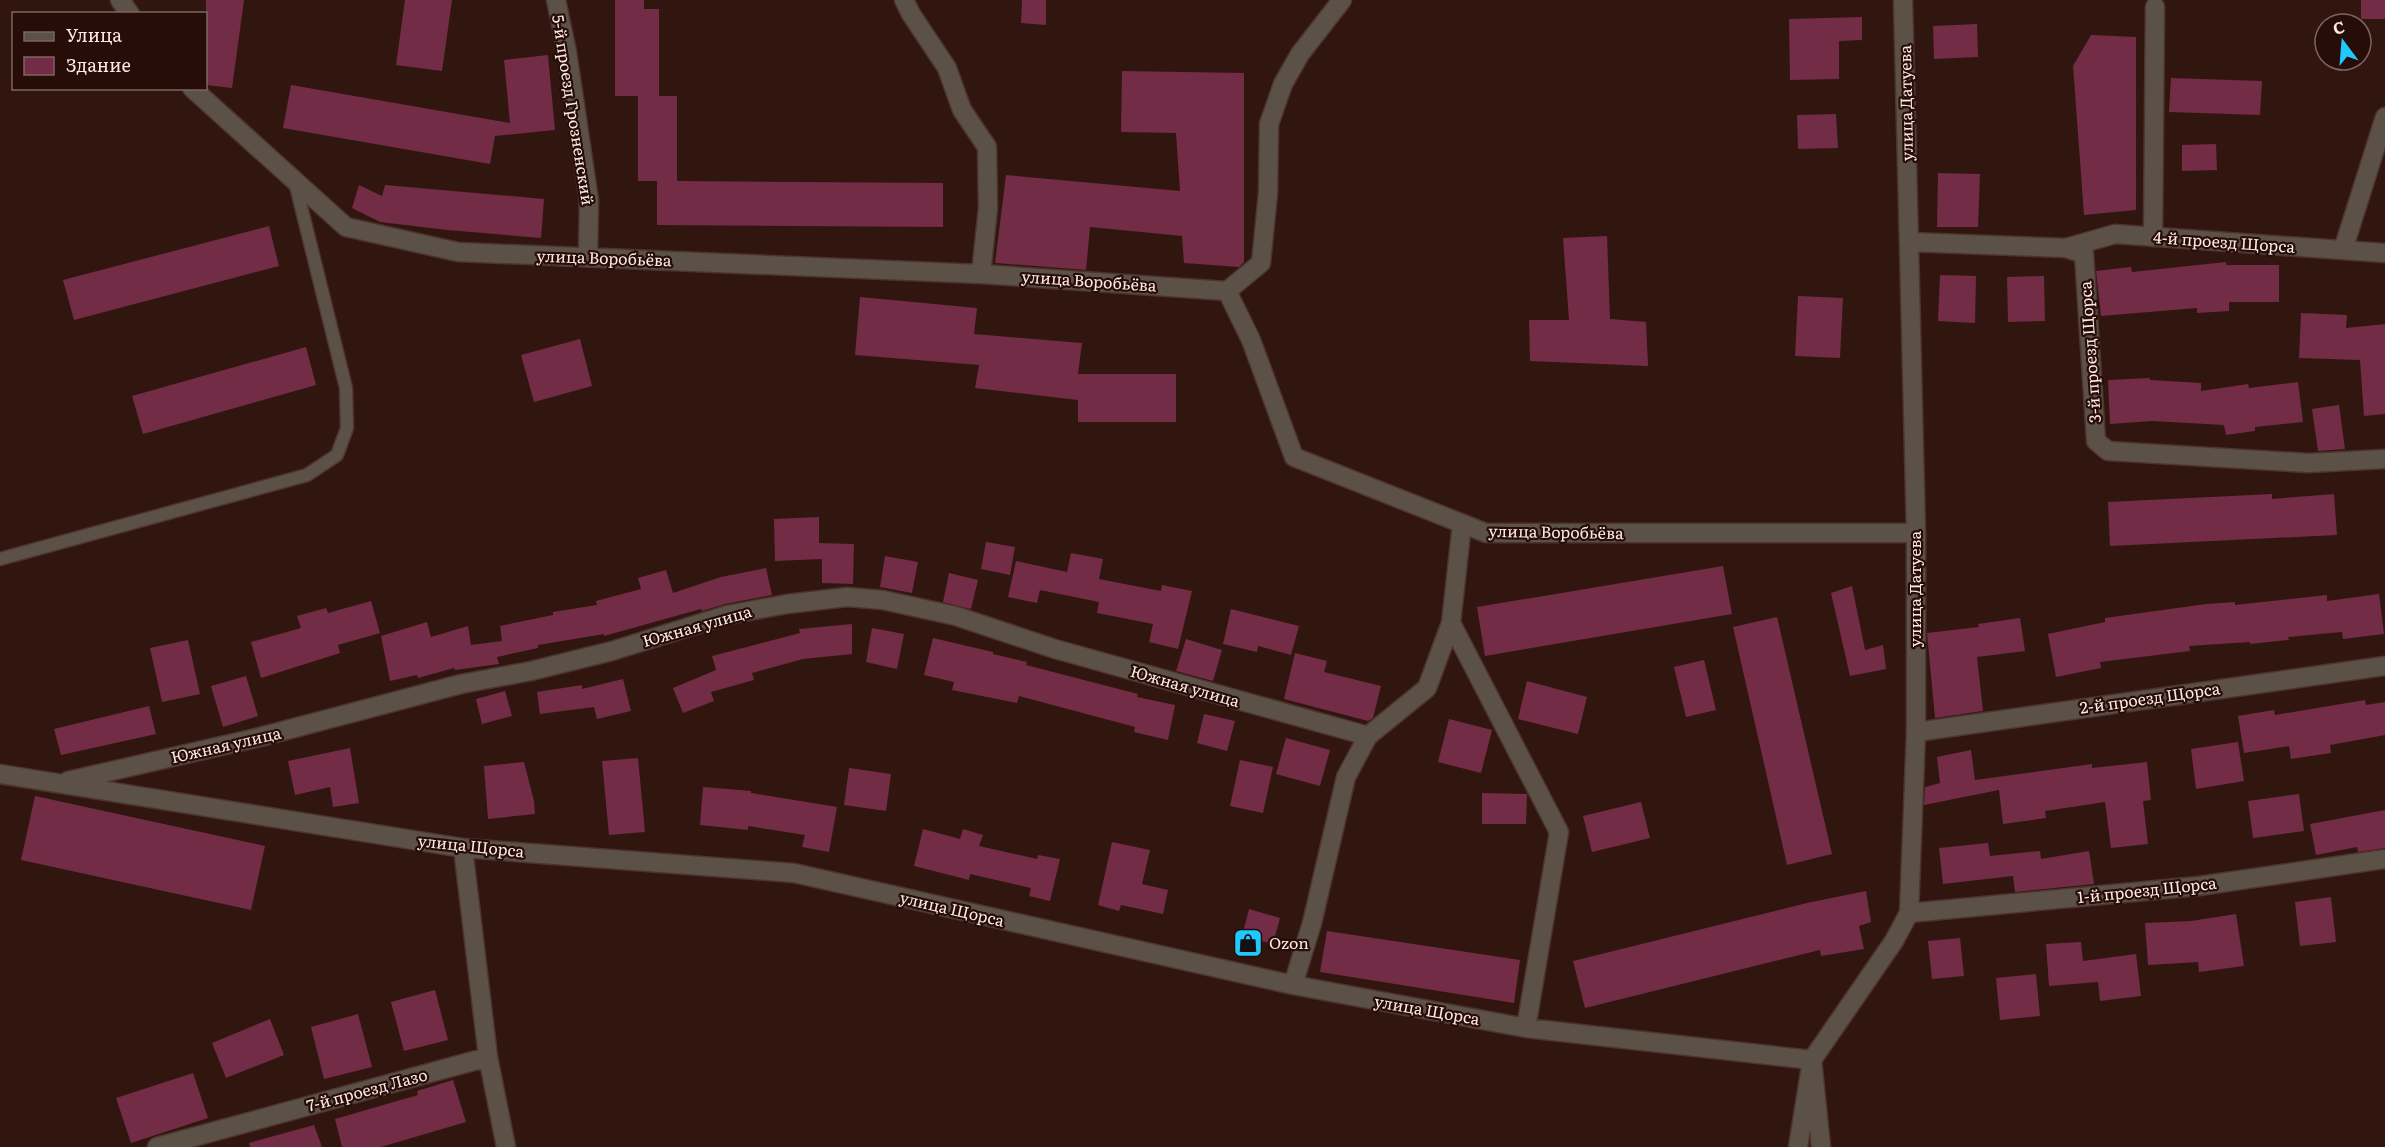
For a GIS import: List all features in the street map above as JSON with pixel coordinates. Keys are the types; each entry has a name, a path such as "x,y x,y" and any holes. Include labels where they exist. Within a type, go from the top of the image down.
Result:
{"street":[{"name":"5-й проезд Грозненский","path":"556,0 567,52 589,200 588,257"},
{"path":"904,0 911,15 947,68 962,110 987,147 988,208 981,274"},
{"path":"1227,291 1261,263 1268,193 1269,124 1283,84 1300,54 1342,0"},
{"name":"улица Датуева","path":"1798,1147 1812,1059 1894,941 1909,914 1916,732 1916,532 1903,0"},
{"path":"2153,237 2155,7"},
{"name":"улица Воробьёва","path":"194,90 346,227 458,252 981,274 1227,291 1251,340 1294,457 1486,533 1916,532"},
{"path":"2343,250 2385,117"},
{"name":"4-й проезд Щорса","path":"2066,249 2115,234 2385,253"},
{"path":"1909,242 2066,249"},
{"name":"3-й проезд Щорса","path":"2066,249 2084,254 2096,441 2108,451 2309,463 2385,459"},
{"path":"1293,985 1312,923 1346,777 1368,736 1427,688 1450,623 1462,524"},
{"name":"Южная улица","path":"58,783 260,737 461,684 531,671 612,651 727,615 787,604 847,597 883,600 956,616 1055,649 1368,736"},
{"path":"1450,623 1559,832 1526,1028"},
{"name":"2-й проезд Щорса","path":"1916,732 2385,666"},
{"name":"улица Щорса","path":"0,774 463,848 794,873 1293,985 1526,1028 1812,1059"},
{"path":"463,848 488,1057 506,1147"},
{"name":"1-й проезд Щорса","path":"1909,914 2199,886 2385,860"},
{"name":"7-й проезд Лазо","path":"157,1147 488,1057"},
{"path":"1812,1059 1821,1147"}],"lane":[{"path":"0,559 307,475 337,455 347,428 346,388 294,181"}],"building":[{"path":"206,0 244,0 232,88 207,85"},
{"path":"405,0 452,0 442,71 396,65"},
{"path":"615,0 644,0 644,9 659,9 659,96 677,96 677,181 943,183 943,227 657,225 657,181 638,181 638,96 615,96"},
{"path":"1022,0 1046,0 1046,25 1021,23"},
{"path":"2361,0 2385,0 2385,19 2373,19 2373,12 2361,12"},
{"path":"1862,17 1862,40 1839,41 1839,79 1790,80 1789,19"},
{"path":"1977,24 1978,57 1934,59 1933,26"},
{"path":"2091,35 2136,37 2136,210 2084,215 2073,66"},
{"path":"548,55 555,130 495,136 490,164 283,128 291,85 510,123 504,60"},
{"path":"1122,71 1244,73 1244,262 1239,267 1184,263 1182,236 1090,227 1086,270 995,263 1006,175 1180,191 1176,133 1121,132"},
{"path":"2171,78 2262,81 2260,115 2169,112"},
{"path":"1836,114 1838,148 1798,149 1797,115"},
{"path":"2216,144 2217,170 2182,171 2182,145"},
{"path":"1938,173 1980,174 1978,227 1937,227"},
{"path":"359,185 382,196 385,185 544,199 541,238 380,222 352,208"},
{"path":"269,226 279,266 74,320 63,280"},
{"path":"1607,236 1610,319 1646,322 1648,366 1530,361 1529,320 1569,320 1563,238"},
{"path":"2226,262 2226,265 2279,265 2279,302 2229,302 2229,311 2197,313 2197,308 2101,316 2096,271 2131,267 2132,272"},
{"path":"1940,275 1976,276 1975,323 1938,321"},
{"path":"2044,276 2045,321 2008,322 2007,277"},
{"path":"1798,296 1843,298 1840,358 1795,356"},
{"path":"860,297 977,308 974,334 1082,343 1078,374 1176,374 1176,422 1078,422 1078,400 975,388 979,365 855,355"},
{"path":"2301,313 2347,315 2346,328 2385,324 2385,414 2364,416 2360,360 2299,358"},
{"path":"580,339 592,386 534,402 521,355"},
{"path":"306,347 316,385 143,434 132,396"},
{"path":"2150,378 2150,380 2201,383 2201,391 2248,384 2249,388 2298,382 2303,422 2255,427 2255,431 2226,435 2224,425 2152,421 2110,424 2108,380"},
{"path":"2339,405 2345,449 2318,451 2312,409"},
{"path":"2272,494 2272,499 2334,494 2337,535 2110,546 2108,502"},
{"path":"819,517 819,543 854,544 853,584 822,583 822,559 775,561 774,519"},
{"path":"986,542 1015,547 1010,575 981,569"},
{"path":"1071,553 1103,559 1099,579 1161,591 1162,585 1192,591 1178,649 1149,642 1153,624 1097,613 1099,602 1040,590 1037,603 1008,597 1016,561 1067,572"},
{"path":"885,556 918,562 912,593 880,587"},
{"path":"1723,566 1732,614 1485,656 1477,607"},
{"path":"766,568 772,595 702,611 701,609 604,636 604,634 538,645 538,648 497,657 499,664 455,670 454,668 418,678 417,675 390,681 381,636 427,622 431,637 468,626 471,645 502,641 500,626 553,615 553,612 597,605 596,601 641,589 638,578 666,570 673,593 721,577"},
{"path":"949,573 978,580 971,609 943,602"},
{"path":"1852,586 1865,650 1883,645 1886,669 1850,676 1831,593"},
{"path":"2379,594 2384,634 2343,639 2342,632 2288,637 2289,640 2250,644 2250,642 2189,646 2190,651 2100,662 2101,668 2056,677 2048,634 2105,622 2105,618 2206,604 2235,602 2235,605 2327,595 2327,601"},
{"path":"371,601 380,633 338,645 340,653 261,678 251,642 301,628 297,616 326,608 328,613"},
{"path":"1231,609 1299,626 1291,655 1258,646 1257,652 1223,644"},
{"path":"1777,617 1832,854 1787,865 1733,627"},
{"path":"2020,618 2025,651 1977,657 1983,711 1935,718 1927,633 1979,627 1978,624"},
{"path":"852,624 852,654 803,659 752,673 754,680 711,692 714,701 683,713 673,688 716,670 712,656 800,633 799,629"},
{"path":"872,628 904,634 897,669 866,662"},
{"path":"933,638 993,652 993,654 1027,662 1026,665 1138,694 1137,697 1175,705 1168,740 1134,732 1135,727 1019,696 1017,703 952,690 954,682 924,675"},
{"path":"1186,639 1222,650 1213,681 1176,671"},
{"path":"188,640 200,694 162,702 150,648"},
{"path":"1295,653 1327,661 1324,672 1381,686 1373,718 1368,721 1284,699"},
{"path":"1704,660 1716,710 1686,717 1674,667"},
{"path":"246,676 258,716 223,727 211,686"},
{"path":"623,679 631,711 597,719 594,707 540,714 537,692 582,685 582,689"},
{"path":"1527,681 1587,697 1578,734 1518,719"},
{"path":"505,691 512,716 482,724 476,699"},
{"path":"2365,700 2366,705 2385,702 2385,735 2330,745 2331,753 2291,759 2289,746 2244,753 2238,716 2274,710 2275,715"},
{"path":"149,706 156,734 61,755 54,729"},
{"path":"1204,714 1235,721 1227,751 1197,743"},
{"path":"1449,719 1492,730 1481,773 1438,762"},
{"path":"1286,738 1330,750 1320,786 1276,774"},
{"path":"2238,742 2244,781 2196,789 2191,749"},
{"path":"350,748 359,803 333,807 330,787 295,795 288,761"},
{"path":"1971,750 1975,780 2092,764 2092,768 2147,762 2151,800 2143,801 2148,844 2111,848 2105,802 2045,811 2046,818 2003,824 1999,790 1924,805 1925,787 1940,783 1937,757"},
{"path":"638,758 645,832 609,835 602,761"},
{"path":"1240,760 1273,767 1263,813 1230,806"},
{"path":"524,762 535,814 488,819 484,766"},
{"path":"849,768 891,774 886,811 844,805"},
{"path":"703,787 751,791 751,793 837,807 829,852 802,847 805,835 748,826 748,830 700,825"},
{"path":"1482,793 1527,794 1526,824 1482,824"},
{"path":"2299,794 2304,831 2253,838 2248,801"},
{"path":"35,796 265,846 251,910 21,860"},
{"path":"1641,802 1650,838 1592,852 1583,816"},
{"path":"2385,810 2385,848 2358,852 2357,847 2316,855 2310,824"},
{"path":"923,829 960,839 963,829 983,835 979,846 1037,859 1038,855 1060,859 1050,901 1029,896 1031,888 970,874 969,880 914,866"},
{"path":"1112,842 1150,850 1142,884 1168,890 1163,914 1121,905 1119,911 1098,905"},
{"path":"1988,843 1990,856 2040,851 2041,859 2089,851 2094,884 2015,892 2013,876 1943,884 1939,848"},
{"path":"1866,891 1871,922 1859,926 1864,949 1821,956 1820,950 1585,1008 1573,961 1807,903"},
{"path":"2331,897 2336,942 2300,946 2295,902"},
{"path":"1249,909 1280,918 1273,944 1242,936"},
{"path":"2236,914 2244,966 2199,972 2198,962 2148,965 2145,923 2191,921"},
{"path":"1327,931 1520,960 1514,1003 1320,972"},
{"path":"1960,938 1964,976 1932,979 1928,941"},
{"path":"2081,942 2083,961 2136,954 2141,996 2100,1001 2098,982 2049,986 2046,944"},
{"path":"2036,974 2040,1016 2000,1020 1996,978"},
{"path":"435,990 448,1040 404,1051 391,1002"},
{"path":"358,1014 372,1067 324,1079 311,1027"},
{"path":"270,1019 284,1055 226,1078 212,1043"},
{"path":"193,1073 208,1118 131,1143 116,1098"},
{"path":"453,1080 466,1122 381,1147 342,1147 335,1119 418,1095 417,1091"},
{"path":"314,1125 322,1147 250,1147 249,1143"}],"place":[{"name":"Ozon","path":"1248,943"}]}
